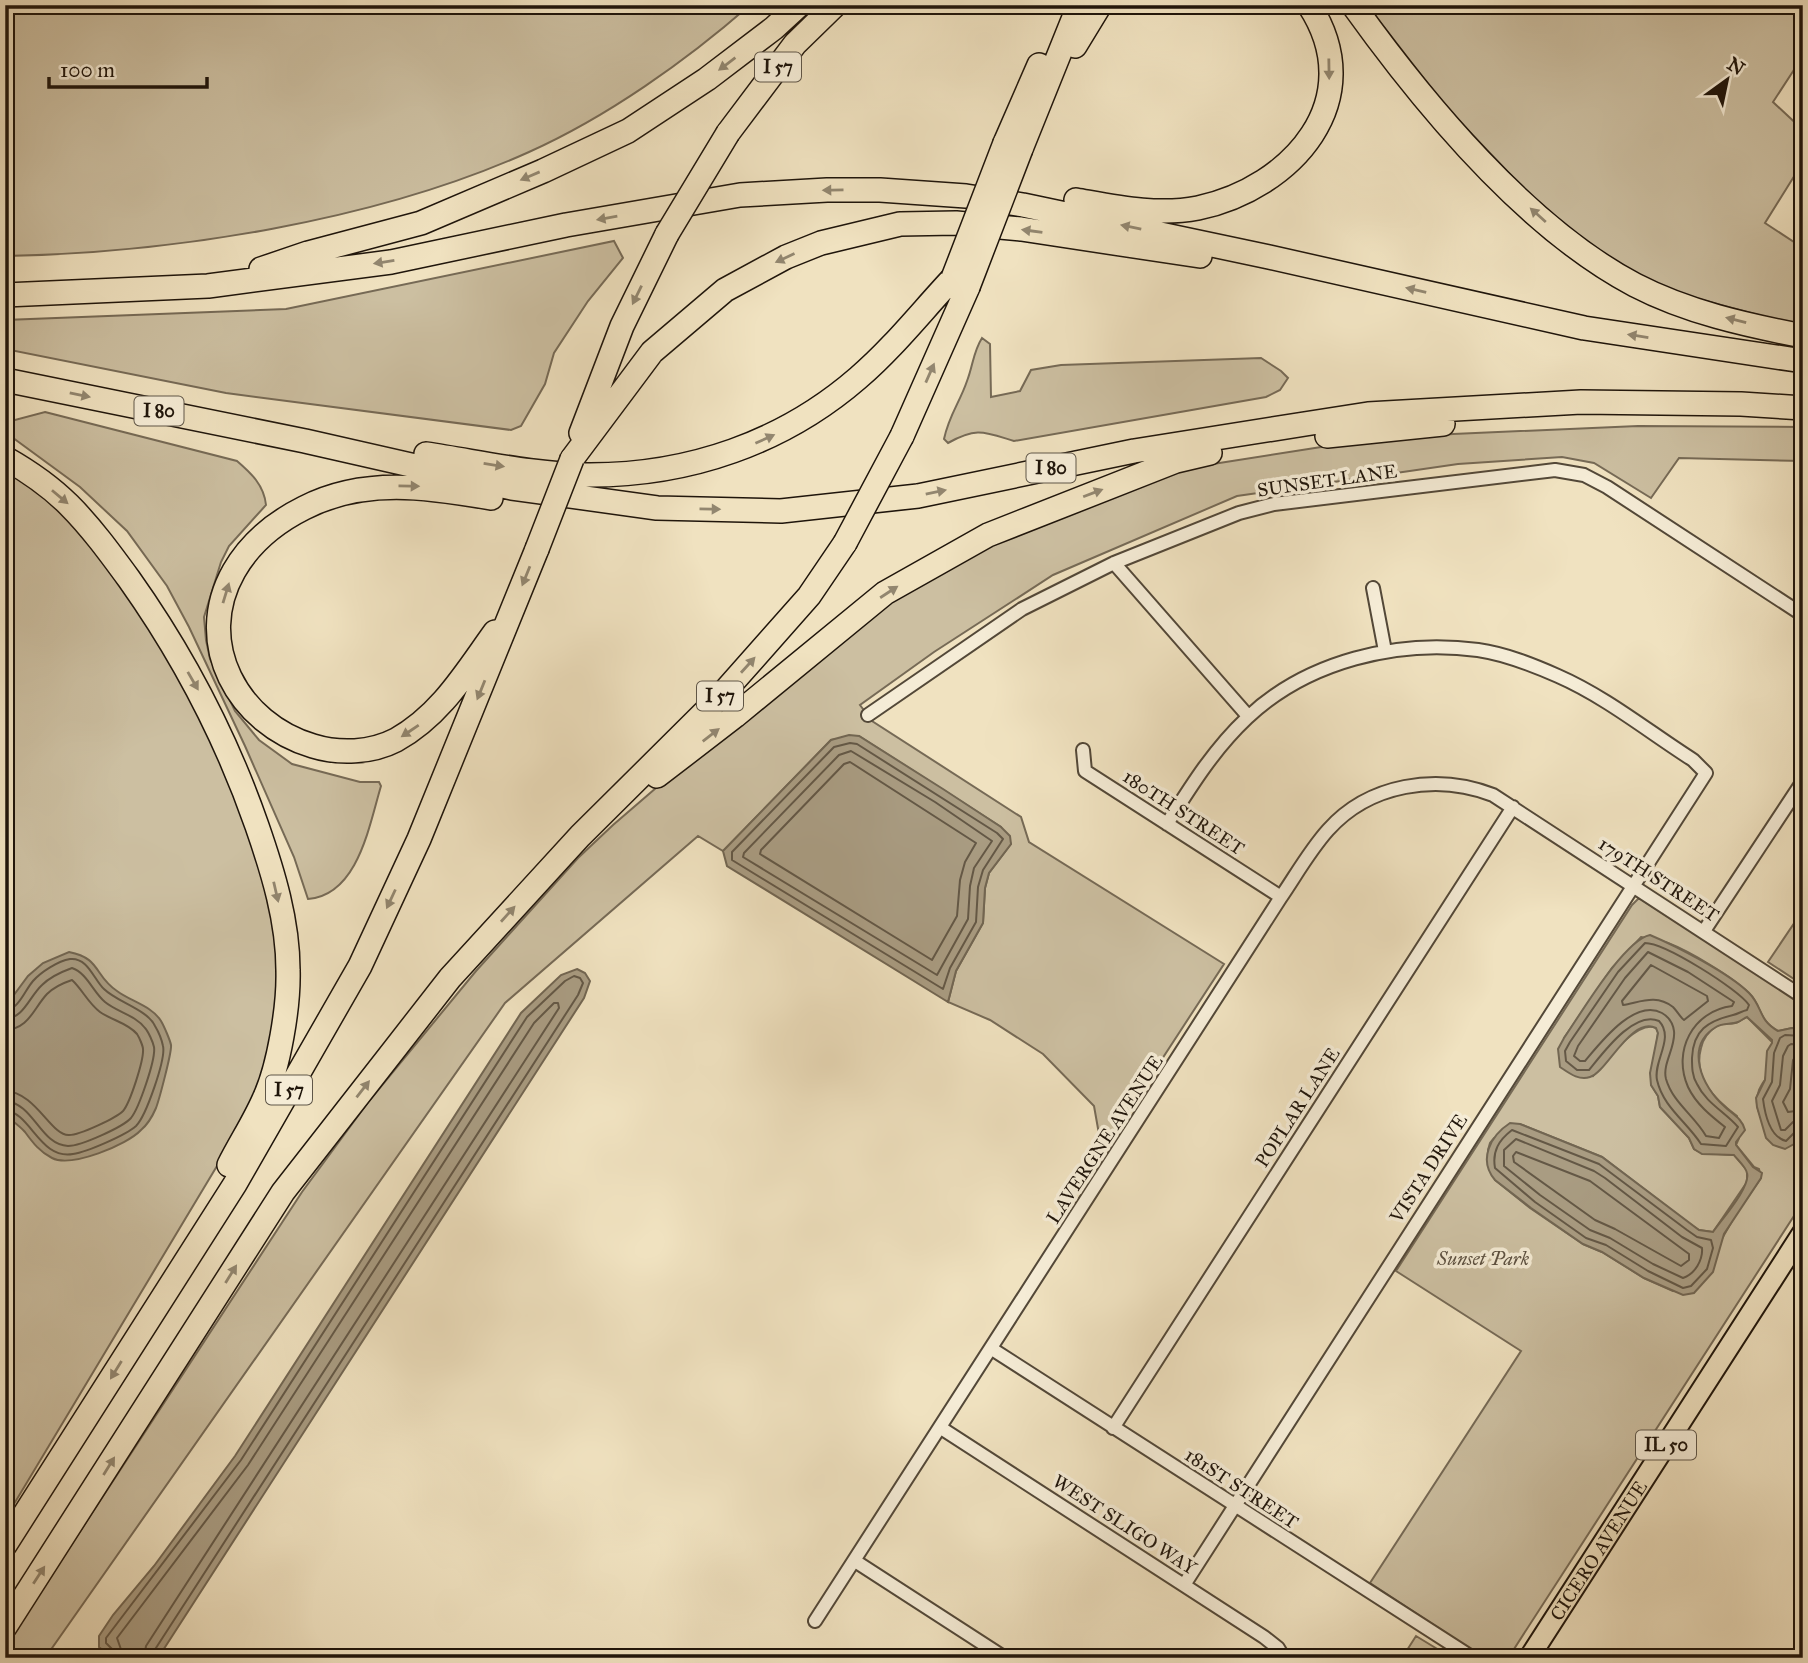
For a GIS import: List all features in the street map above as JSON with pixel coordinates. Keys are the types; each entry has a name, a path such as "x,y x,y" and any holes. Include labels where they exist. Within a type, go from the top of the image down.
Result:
{"highway":[{"path":"208,286 308,253 421,223 628,131 707,79 774,28 799,5"},
{"name":"I 57","path":"5,1545 235,1184 360,966 419,839 572,459 597,414 622,326 667,234 728,133 795,44 835,5"},
{"path":"305,441 349,442 542,472 588,475 644,473 700,462 772,436 831,399 960,282 1065,5"},
{"path":"1038,109 1079,5"},
{"path":"1013,146 1100,5"},
{"path":"880,190 931,182 1157,212 1198,208 1232,198 1266,181 1290,163 1316,129 1326,100 1330,65 1323,33 1309,5"},
{"path":"1353,5 1382,46 1453,130 1510,189 1578,249 1635,285 1664,298 1696,310 1803,336"},
{"path":"5,295 208,286 391,261 566,225 740,195 880,190 966,196 1023,205 1584,328 1803,361"},
{"path":"597,414 652,352 725,289 786,257 821,243 864,231 900,224 956,223 1021,229 1220,259 1269,257"},
{"name":"I 57","path":"5,1627 283,1192 450,978 580,836 716,701 809,596 845,543 902,436 960,282"},
{"name":"I 80","path":"5,380 305,441 512,488 657,508 781,511 918,496 1134,451 1368,414 1581,402 1741,404 1803,408"},
{"path":"580,836 735,716 886,593 988,536 1176,461 1267,443 1344,433 1512,420 1643,415 1705,416 1741,404"},
{"path":"5,458 32,473 68,503 102,542 156,617 203,697 241,782 270,864 285,928 289,971 284,1030 265,1097 132,1345"},
{"path":"515,604 448,698 436,710 408,733 393,741 362,750 324,750 280,734 237,693 222,655 219,625 223,598 233,572 243,556 269,530 305,507 326,499 366,489 410,486 587,512 657,508"}],"main road":[{"name":"CICERO AVENUE","path":"1529,1658 1803,1232"}],"street":[{"name":"SUNSET LANE","path":"868,715 1021,609 1114,563 1239,513 1273,504 1564,470 1584,475 1607,486 1803,615"},
{"path":"1114,563 1248,716"},
{"path":"1167,824 1206,763 1248,716 1289,688 1323,670 1385,651 1373,588"},
{"name":"VISTA DRIVE","path":"1184,1585 1706,773 1693,760 1580,687 1528,664 1480,650 1452,648 1385,651"},
{"name":"180TH STREET","path":"1083,750 1085,771 1281,897"},
{"path":"1704,931 1803,781"},
{"name":"LAVERGNE AVENUE","path":"815,1621 1281,897 1328,829 1361,803 1400,787 1440,783 1469,787 1493,795"},
{"name":"179TH STREET","path":"1493,795 1803,997"},
{"name":"POPLAR LANE","path":"1114,1428 1513,807"},
{"name":"181ST STREET","path":"992,1349 1472,1658"},
{"name":"WEST SLIGO WAY","path":"941,1429 1272,1643 1284,1658"},
{"path":"855,1561 1005,1658"}],"green space":[{"path":"5,5 750,5 673,67 616,105 558,138 469,176 406,197 273,229 136,248 5,256"},
{"path":"1367,5 1803,5 1803,56 1773,102 1803,130 1803,162 1765,223 1803,248 1803,327 1680,294 1626,271 1576,235 1527,192 1446,107"},
{"path":"614,241 623,258 588,301 554,353 545,384 521,426 511,430 226,393 5,349 5,320 286,309"},
{"path":"982,338 990,344 991,397 1020,391 1031,370 1061,365 1261,358 1288,378 1280,390 1266,397 1014,441 995,435 974,433 948,443 944,439 946,430"},
{"path":"45,412 237,461 260,485 266,505 229,546 221,562 204,617 206,640 210,659 235,711 259,740 292,764 360,782 379,782 381,786 359,856 339,885 325,895 308,899 294,857 245,746 167,586 127,531 80,487 5,432 5,417 15,420"},
{"path":"1638,426 1803,427 1803,461 1679,458 1651,498 1594,463 1562,457 1458,464 1237,496 1053,575 934,652 860,705 872,721 1021,817 1029,842 1224,964 1102,1151 1094,1106 1043,1054 990,1020 948,1002 956,971 983,923 985,888 989,873 1011,844 1001,827 859,736 831,740 723,851 698,836 505,1003 45,1658 5,1658 5,1646 302,1192 369,1101 476,971 578,858 613,825 721,732 938,566 1149,479 1213,464 1334,445 1453,434"},
{"path":"5,466 44,491 87,537 171,652 246,819 272,900 279,957 279,1008 257,1093 232,1141 5,1519"},
{"name":"Sunset Park","path":"1639,898 1803,1004 1803,1029 1778,1031 1763,1017 1749,993 1733,980 1677,947 1641,937 1612,968 1564,1038 1593,1076 1631,1036 1648,1027 1656,1028 1658,1033 1651,1085 1658,1096 1660,1107 1689,1138 1694,1149 1702,1153 1734,1155 1747,1170 1747,1182 1713,1232 1699,1230 1602,1157 1520,1124 1490,1143 1488,1150 1495,1180 1583,1244 1673,1291 1719,1244 1761,1178 1759,1169 1754,1167 1736,1145 1739,1138 1737,1116 1707,1087 1699,1059 1703,1041 1714,1028 1747,1017 1773,1043 1765,1080 1757,1100 1761,1116 1794,1144 1803,1133 1803,1202 1514,1649 1505,1658 1484,1658 1370,1583 1521,1351 1396,1271"},
{"path":"1803,910 1803,985 1768,962"},
{"path":"1416,1636 1452,1658 1402,1658"}],"water":[{"path":"849,735 859,736 1001,827 1010,836 1011,844 989,873 985,888 983,923 956,971 948,1002 727,866 723,851 831,740"},
{"path":"1650,935 1702,961 1740,985 1753,998 1767,1022 1778,1031 1803,1029 1803,1133 1794,1144 1785,1149 1773,1145 1766,1138 1757,1107 1756,1098 1765,1080 1767,1051 1772,1040 1747,1017 1716,1027 1706,1035 1701,1045 1699,1055 1703,1078 1716,1098 1742,1122 1745,1130 1736,1145 1753,1167 1762,1173 1724,1234 1713,1272 1694,1293 1683,1295 1644,1278 1602,1252 1583,1244 1495,1180 1487,1164 1492,1141 1510,1123 1520,1124 1602,1157 1699,1230 1713,1232 1735,1203 1747,1179 1744,1166 1734,1155 1702,1154 1694,1149 1689,1138 1660,1107 1658,1096 1651,1085 1650,1073 1658,1033 1656,1028 1647,1026 1638,1030 1590,1077 1578,1077 1560,1067 1558,1049 1591,997 1628,950"},
{"path":"69,952 87,959 122,995 157,1016 171,1045 156,1108 143,1128 112,1148 85,1157 61,1160 44,1153 5,1115 5,1007 28,976 43,963"},
{"path":"577,969 585,973 590,981 584,998 158,1658 111,1658 99,1647 99,1636 113,1615 154,1566 235,1456 521,1013 561,975"}]}
